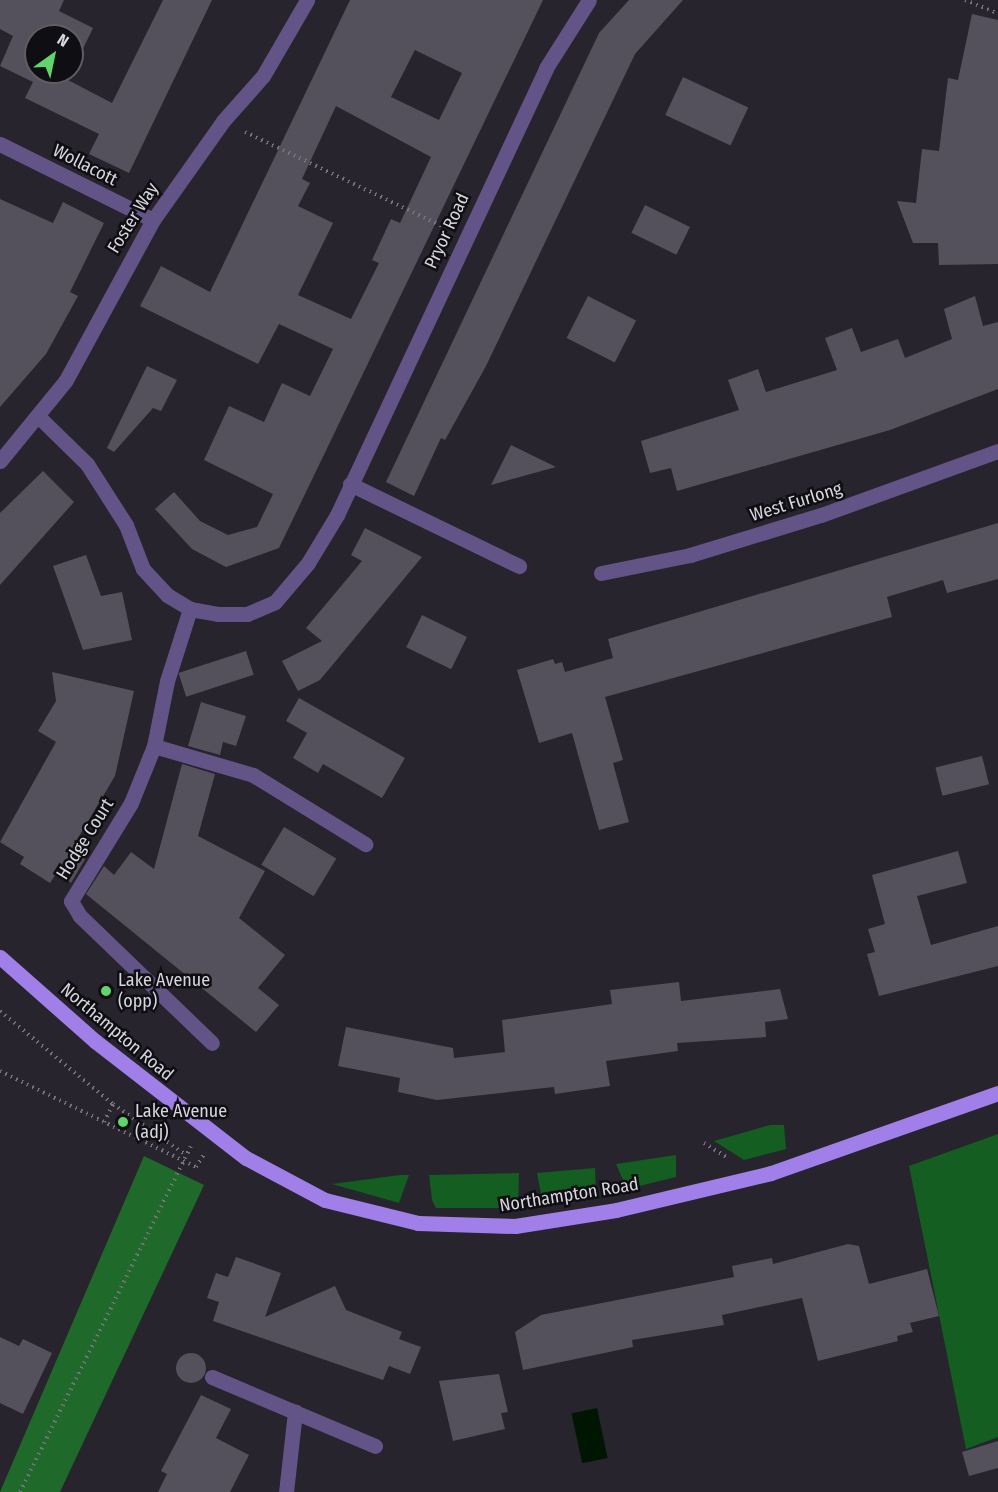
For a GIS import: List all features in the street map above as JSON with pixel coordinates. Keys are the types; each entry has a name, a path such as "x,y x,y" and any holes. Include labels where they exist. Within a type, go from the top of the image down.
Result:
{"main road":[{"name":"Northampton Road","path":"0,957 95,1041 246,1158 325,1200 418,1223 515,1226 616,1210 771,1173 998,1094"}],"street":[{"name":"Foster Way","path":"0,461 40,418 153,220 223,121 263,76 307,0"},
{"name":"Pryor Road","path":"40,418 87,464 126,525 143,570 167,596 190,609 247,614 275,602 308,563 350,484 546,68 589,0"},
{"name":"Wollacott","path":"0,144 153,220"},
{"name":"West Furlong","path":"601,573 690,555 821,515 998,451"},
{"path":"350,484 519,566"},
{"name":"Hodge Court","path":"190,609 166,681 154,746 131,803 71,901 80,916 212,1043"},
{"path":"154,746 253,775 364,844"},
{"path":"212,1377 375,1446"},
{"path":"286,1492 295,1412"}],"path":[{"path":"965,0 998,13"},
{"path":"223,121 465,237"},
{"path":"0,1011 113,1104 186,1155"},
{"path":"0,1071 196,1167"},
{"path":"104,1122 113,1104"},
{"path":"704,1143 732,1162"},
{"path":"20,1492 192,1144"}],"green space":[{"path":"770,1125 784,1125 786,1149 744,1160 714,1141"},
{"path":"998,1134 998,1437 966,1449 909,1166"},
{"path":"676,1155 676,1177 627,1189 616,1164"},
{"path":"144,1156 204,1185 60,1492 0,1492"},
{"path":"595,1168 596,1195 543,1205 537,1173"},
{"path":"519,1173 518,1208 436,1208 432,1200 429,1175"},
{"path":"409,1175 399,1203 332,1184"}],"shaded area":[{"path":"597,1408 608,1458 582,1463 572,1413"}],"building":[{"path":"0,0 64,0 59,11 93,28 84,47 84,24 24,24 24,78 0,66 13,36 0,29"},
{"path":"163,0 212,0 129,173 89,154 99,134 25,98 32,84 76,84 112,103"},
{"path":"350,0 543,0 279,548 226,567 192,549 155,509 174,492 200,521 228,535 257,527 273,494 204,460 229,406 264,422 282,383 310,396 333,349 279,324 258,364 140,306 161,266 210,292","holes":["415,50 462,73 439,120 391,97","336,106 431,157 400,223 391,219 372,260 379,263 351,319 298,295 333,223 298,206 310,183 302,179"]},
{"path":"629,0 683,0 635,54 486,366 445,440 441,438 414,496 386,482 599,33"},
{"path":"972,14 998,20 998,264 939,265 938,243 913,243 897,201 916,203 922,149 939,151 948,78 958,80"},
{"path":"683,77 748,107 731,145 665,115"},
{"path":"0,199 53,223 63,202 104,223 70,292 78,296 46,354 0,407"},
{"path":"645,205 690,227 676,255 631,233"},
{"path":"588,296 636,321 615,362 567,338"},
{"path":"975,296 983,326 998,322 998,389 890,430 677,491 671,468 650,473 641,441 739,410 728,380 758,369 766,392 837,370 825,338 852,328 861,352 898,339 905,358 952,339 944,309"},
{"path":"147,366 177,380 161,411 153,408 114,452 107,448"},
{"path":"511,445 556,467 491,485"},
{"path":"43,471 74,502 0,585 0,513"},
{"path":"998,523 998,579 947,593 943,580 887,597 892,617 605,697 623,760 613,763 629,822 599,830 572,733 539,743 517,670 553,659 555,664 562,662 565,672 613,658 608,639"},
{"path":"365,528 422,557 320,680 298,691 282,661 322,641 306,628 362,561 351,555"},
{"path":"86,555 101,596 122,592 132,640 83,650 53,566"},
{"path":"422,615 467,637 451,669 406,647"},
{"path":"246,651 254,675 186,697 178,673"},
{"path":"52,672 134,691 115,776 75,843 88,854 71,883 57,872 50,883 20,864 24,857 0,842 56,742 38,731 56,701"},
{"path":"299,698 405,758 382,798 323,764 318,773 293,758 307,733 286,721"},
{"path":"201,702 246,716 236,746 223,742 220,755 188,746"},
{"path":"982,756 989,784 942,796 935,768"},
{"path":"182,764 215,774 198,836 265,871 239,918 285,955 258,988 279,1005 256,1032 86,894 104,866 114,875 131,852 154,869"},
{"path":"284,827 336,858 314,896 261,865"},
{"path":"958,851 967,883 917,896 931,945 998,926 998,966 879,996 867,954 875,952 868,929 885,924 872,875"},
{"path":"679,982 681,1001 780,989 788,1019 765,1022 766,1037 677,1043 678,1051 606,1061 610,1086 555,1094 554,1087 437,1100 398,1092 400,1078 338,1066 346,1027 453,1048 454,1058 505,1052 502,1020 612,1004 610,990"},
{"path":"848,1244 859,1246 869,1284 927,1269 939,1316 910,1323 913,1332 897,1336 898,1341 818,1361 802,1298 722,1315 724,1325 632,1340 633,1347 523,1370 515,1332 541,1315 734,1277 732,1266 772,1258 773,1264"},
{"path":"236,1257 281,1273 265,1317 335,1286 346,1310 402,1332 399,1339 421,1347 410,1374 389,1366 383,1380 213,1321 219,1302 207,1298 216,1273 228,1277"},
{"path":"0,1337 19,1346 23,1339 52,1353 23,1414 0,1403"},
{"path":"191,1353 202,1357 206,1368 202,1379 191,1383 180,1379 176,1368 180,1357"},
{"path":"499,1374 508,1412 501,1413 505,1429 453,1441 439,1381"},
{"path":"201,1395 231,1409 216,1438 249,1455 230,1492 158,1492 167,1474 161,1471"},
{"path":"998,1441 998,1468 969,1476 962,1452"}],"place":[{"name":"Lake Avenue (opp)","path":"106,991"},
{"name":"Lake Avenue (adj)","path":"123,1122"}]}
